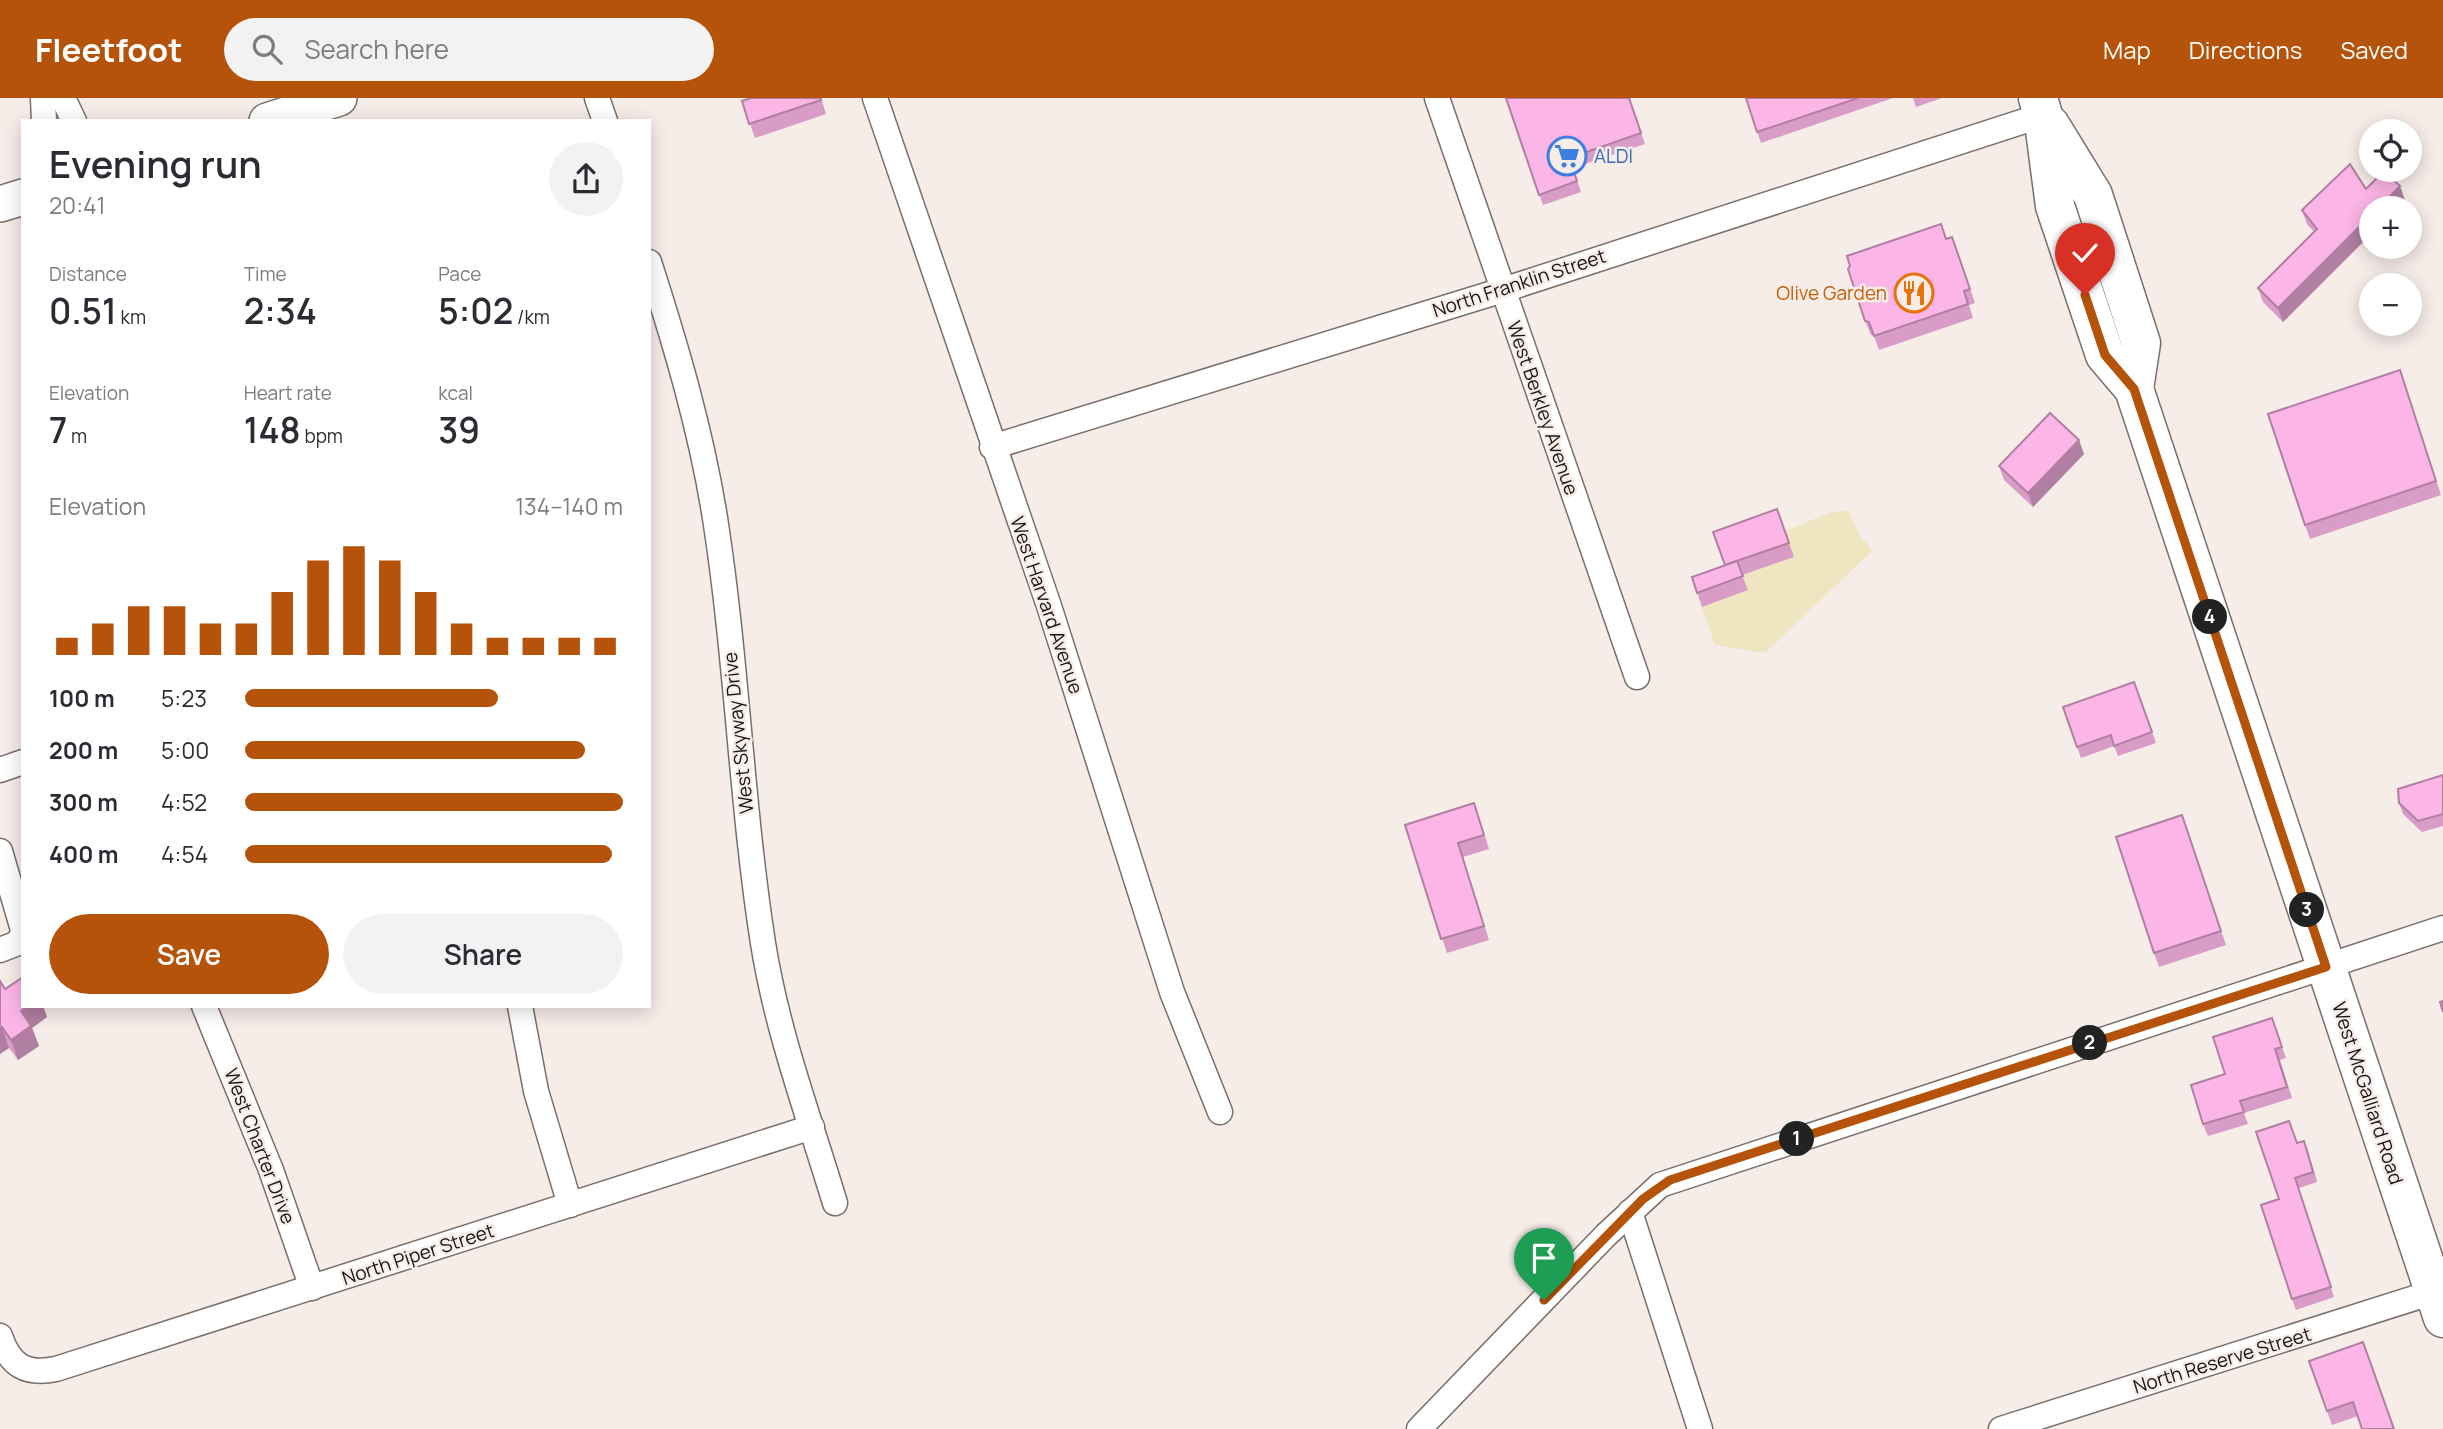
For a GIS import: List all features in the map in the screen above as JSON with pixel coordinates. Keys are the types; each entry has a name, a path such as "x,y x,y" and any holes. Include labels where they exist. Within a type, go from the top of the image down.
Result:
{"main road":[{"path":"273,119 339,98"},
{"name":"West McGalliard Road","path":"2041,106 2093,195 2141,343 2134,389 2440,1300"},
{"path":"0,204 21,198"}],"street":[{"path":"43,98 44,119"},
{"path":"64,98 73,119"},
{"path":"597,98 604,119"},
{"name":"West Harvard Avenue","path":"875,98 992,447 1049,606 1172,992 1220,1112"},
{"name":"West Berkley Avenue","path":"1437,98 1637,677"},
{"name":"North Franklin Street","path":"992,447 1503,290 2041,106"},
{"name":"West Skyway Drive","path":"651,269 691,400 715,518 763,943 785,1043 835,1203"},
{"path":"0,770 21,763"},
{"path":"0,851 21,924"},
{"path":"1419,1429 1630,1212 1670,1180 2443,928"},
{"path":"0,950 18,943 21,936"},
{"name":"West Charter Drive","path":"205,1008 271,1170 312,1288"},
{"path":"520,1008 536,1091 569,1205"},
{"name":"North Piper Street","path":"0,1336 10,1358 23,1369 32,1372 57,1369 812,1127"},
{"path":"1630,1212 1699,1429"},
{"name":"North Reserve Street","path":"2001,1429 2440,1300"}],"sand":[{"path":"1848,510 1859,534 1872,551 1765,653 1715,645 1702,607 1747,591 1742,575 1785,531 1829,513"}],"building":[{"path":"751,98 821,100 749,124 742,101"},
{"name":"ALDI","path":"1506,98 1629,98 1641,133 1569,158 1577,181 1539,195"},
{"path":"1746,98 1858,98 1757,132"},
{"path":"2350,164 2359,182 2366,189 2373,182 2396,182 2400,186 2390,196 2359,196 2359,227 2278,308 2258,288 2317,229 2302,210"},
{"name":"Olive Garden","path":"1941,224 1946,239 1952,237 1970,289 1964,291 1968,304 1874,336 1869,322 1865,321 1848,269 1850,266 1847,256"},
{"path":"2400,370 2436,481 2305,525 2268,414"},
{"path":"2050,413 2079,440 2028,493 1999,466"},
{"path":"1777,509 1789,543 1725,565 1713,532"},
{"path":"1737,561 1743,576 1697,593 1692,577"},
{"path":"2134,682 2152,732 2114,746 2111,735 2077,747 2063,707"},
{"path":"2443,775 2443,814 2418,821 2399,803 2398,789"},
{"path":"1474,803 1484,835 1458,843 1484,926 1441,939 1405,825"},
{"path":"2182,815 2221,931 2154,953 2116,837"},
{"path":"21,978 21,1008 25,1008 21,1011 31,1026 11,1040 2,1027 0,1028 0,981 5,989"},
{"path":"2272,1018 2282,1047 2275,1049 2287,1087 2240,1101 2244,1112 2203,1124 2191,1085 2225,1074 2213,1037"},
{"path":"2289,1121 2297,1143 2304,1141 2313,1172 2295,1178 2331,1287 2292,1299 2261,1205 2279,1199 2256,1132"},
{"path":"2363,1342 2394,1429 2362,1429 2353,1402 2327,1411 2309,1361"}],"place":[{"name":"ALDI","path":"1567,156"},
{"name":"Olive Garden","path":"1914,293"}],"route":[{"path":"1544,1300 1643,1199 1670,1180 2326,967 2134,389 2105,355 2085,295"}]}
